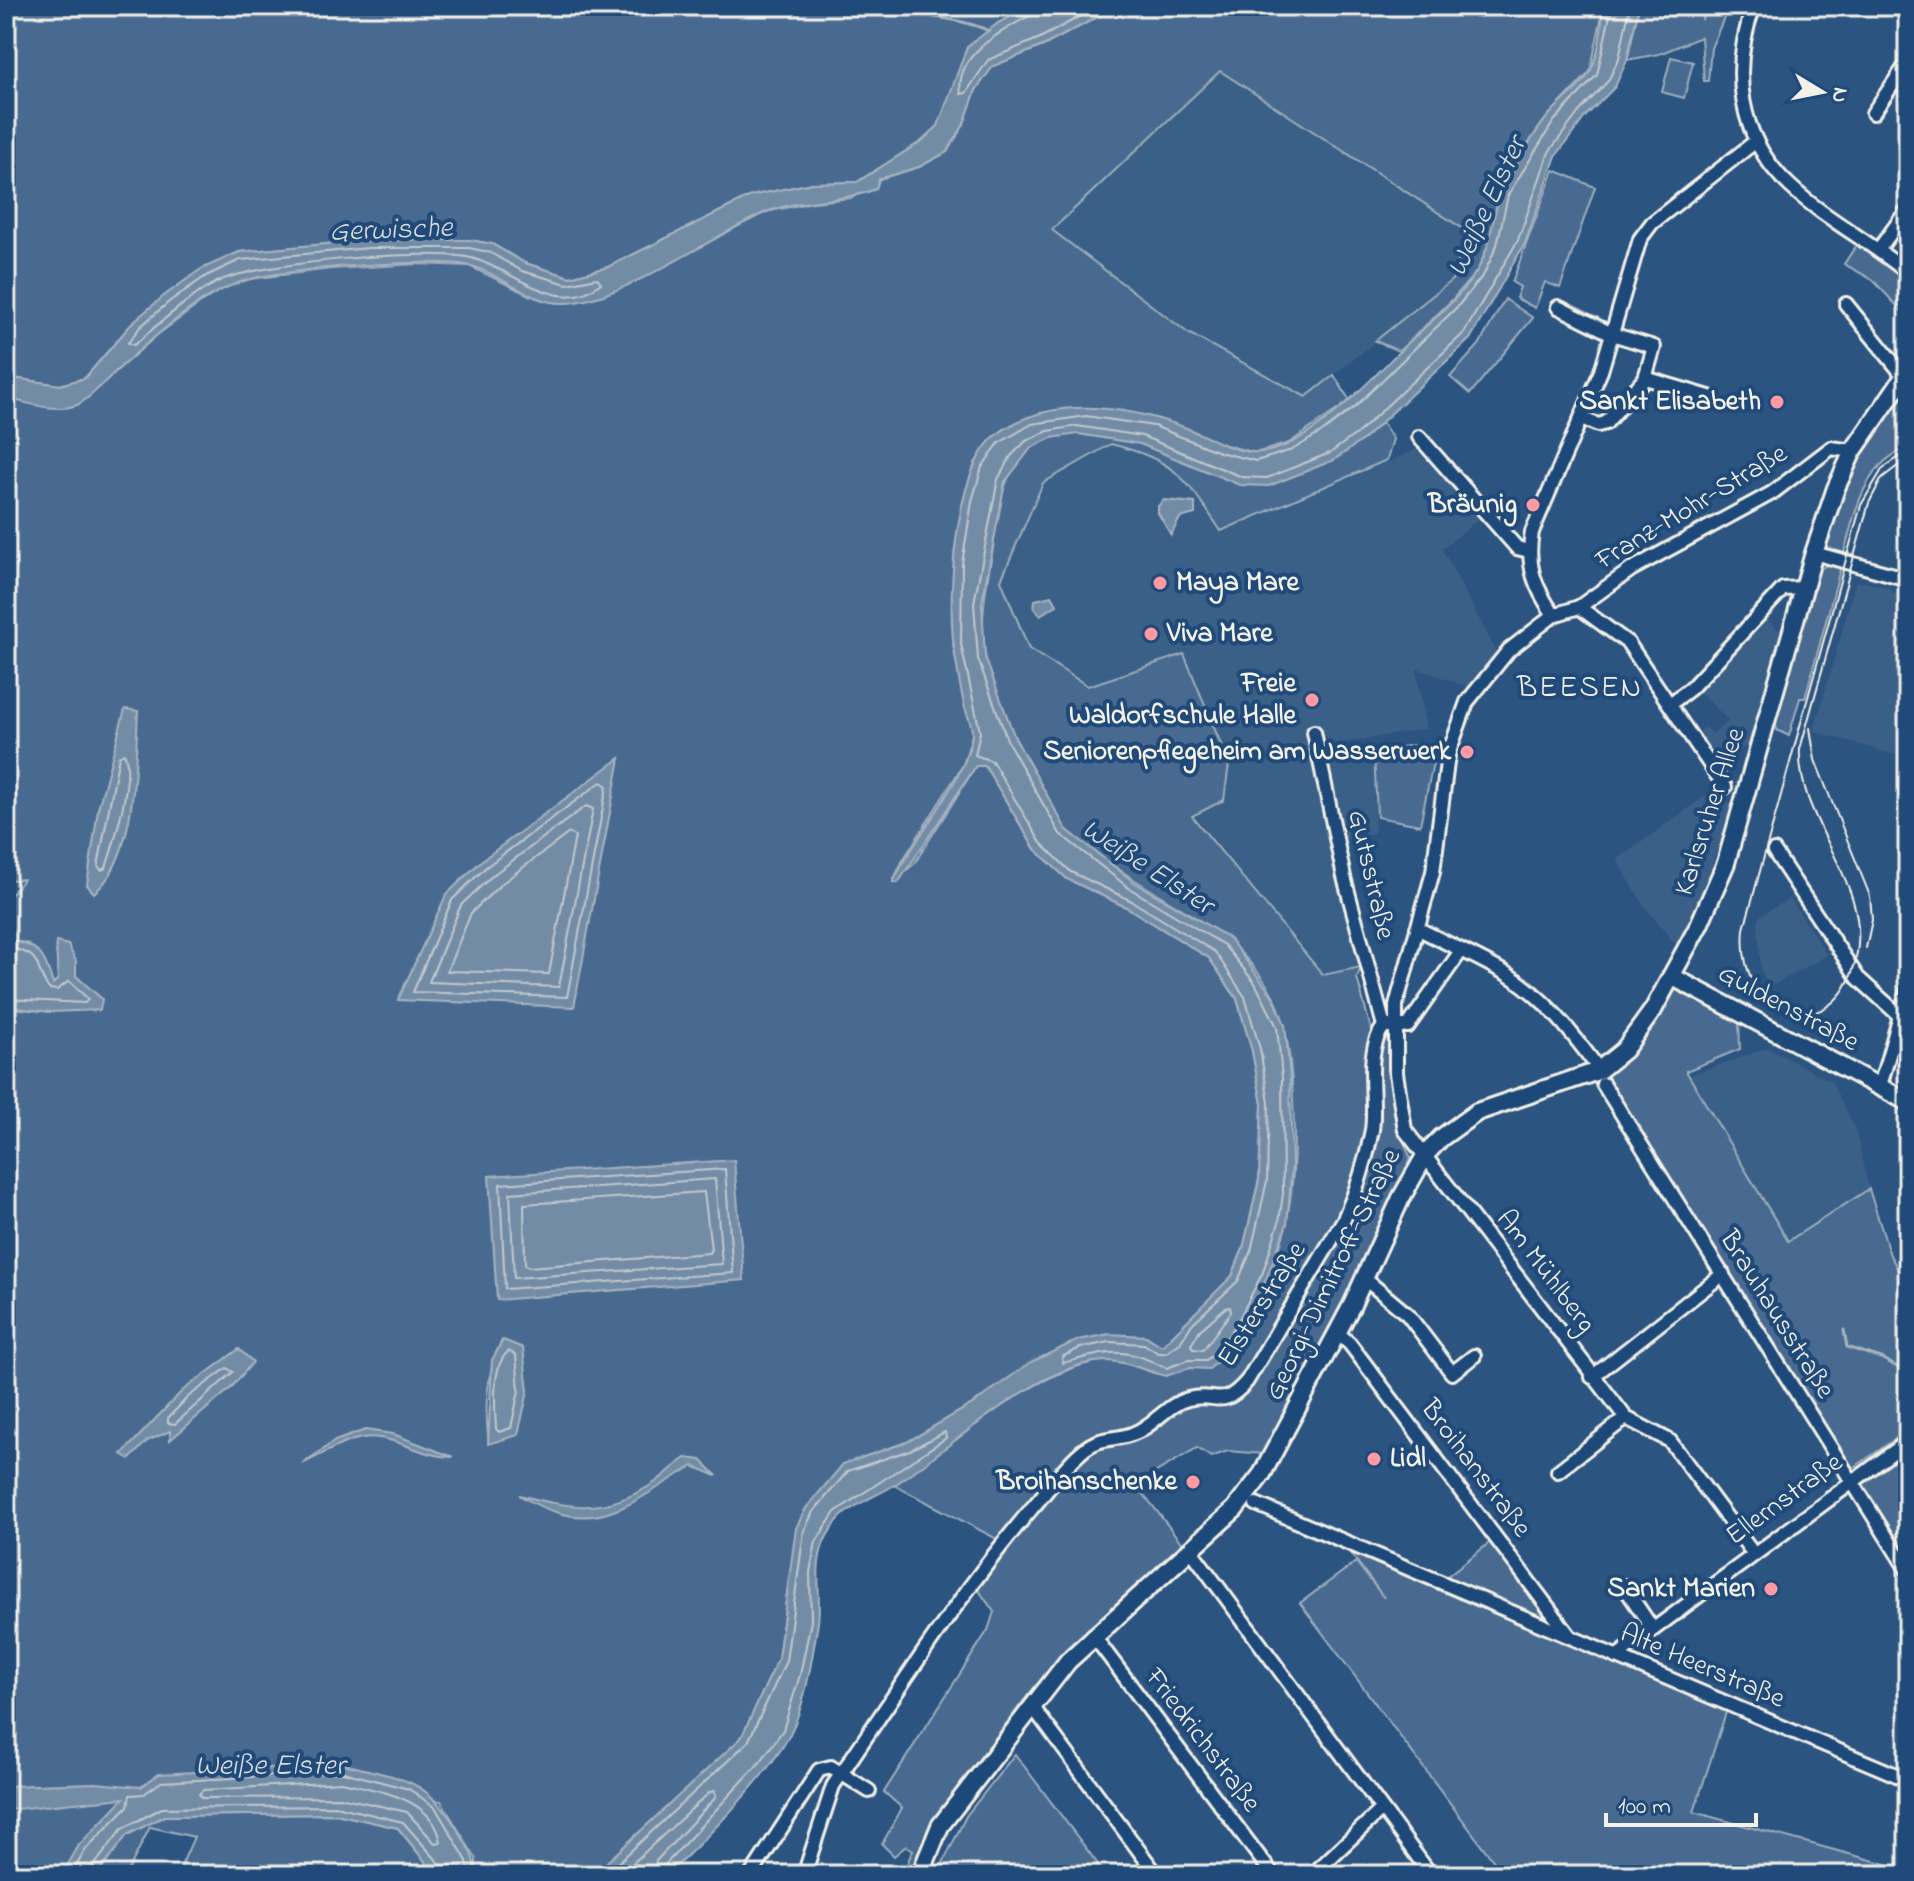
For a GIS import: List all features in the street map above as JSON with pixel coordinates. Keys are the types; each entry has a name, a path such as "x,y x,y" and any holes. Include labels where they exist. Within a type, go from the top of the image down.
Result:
{"street":[{"path":"1754,6 1743,35 1738,75 1744,114 1756,141 1789,185 1908,273"},
{"path":"1873,113 1908,62"},
{"path":"1554,615 1534,585 1529,551 1546,494 1583,419 1640,239 1652,223 1756,141"},
{"path":"1879,249 1908,209"},
{"path":"1846,304 1906,374"},
{"path":"1558,307 1612,334 1654,347 1645,378 1606,423 1598,425 1583,419"},
{"name":"Karlsruher Allee","path":"1426,1154 1441,1138 1477,1112 1568,1084 1610,1062 1643,1026 1673,977 1712,898 1730,852 1814,553 1853,451 1906,374"},
{"path":"1645,378 1709,397"},
{"path":"1419,437 1517,548 1529,551"},
{"name":"Franz-Mohr-Straße","path":"1554,615 1579,607 1632,569 1772,493 1831,448 1853,451"},
{"path":"1814,553 1908,579"},
{"path":"1670,704 1691,688 1783,589 1804,588"},
{"path":"1579,607 1628,643 1725,787"},
{"name":"Georgi-Dimitroff-Straße","path":"920,1875 940,1826 1032,1706 1093,1635 1235,1509 1262,1474 1338,1333 1401,1198 1426,1154 1405,1130 1390,1027 1433,872 1448,755 1462,713 1503,657 1554,615"},
{"name":"Gutsstraße","path":"1314,732 1344,877 1390,1027"},
{"path":"1774,851 1858,978 1900,1016"},
{"path":"1417,928 1527,988 1566,1025 1595,1064"},
{"path":"1390,1027 1411,1023 1461,951"},
{"name":"Guldenstraße","path":"1673,977 1908,1102"},
{"name":"Guldenstraße","path":"1880,1086 1908,988"},
{"name":"Elsterstraße","path":"804,1875 829,1799 841,1774 949,1616 1017,1526 1078,1455 1102,1439 1132,1435 1186,1399 1224,1399 1236,1394 1247,1381 1344,1219 1356,1192 1372,1127 1375,1045 1390,1027"},
{"name":"Brauhausstraße","path":"1603,1084 1908,1571"},
{"name":"Am Mühlberg","path":"1426,1154 1592,1377 1626,1418 1670,1441 1753,1553"},
{"path":"1592,1377 1723,1274"},
{"path":"1365,1279 1408,1315 1452,1373 1474,1356"},
{"name":"Broihanstraße","path":"1338,1333 1350,1344 1571,1637"},
{"path":"1558,1471 1626,1418"},
{"name":"Ellernstraße","path":"1616,1657 1908,1441"},
{"name":"Alte Heerstraße","path":"1256,1504 1908,1780"},
{"path":"1190,1549 1431,1875"},
{"path":"1624,1586 1652,1628"},
{"name":"Friedrichstraße","path":"1093,1635 1273,1875"},
{"path":"1032,1706 1157,1875"},
{"path":"751,1875 819,1770 831,1767 869,1791"},
{"path":"1312,1875 1381,1810"}],"shaded area":[{"path":"6,6 1031,6 998,23 948,101 938,126 922,141 857,182 812,183 751,196 608,267 570,277 525,263 492,244 470,240 369,240 239,252 134,321 85,378 60,385 6,377"},
{"path":"1118,6 1604,6 1590,72 1548,116 1500,192 1489,243 1478,270 1399,351 1375,341 1452,280 1468,232 1220,71 1052,230 1188,333 1306,397 1334,375 1350,401 1289,443 1255,453 1222,444 1187,429 1085,408 1028,417 994,437 975,463 964,499 953,645 973,732 963,765 893,881 914,864 976,766 985,766 1035,849 1067,879 1126,907 1209,958 1237,999 1252,1051 1262,1104 1259,1179 1243,1249 1232,1276 1162,1347 1146,1336 1137,1337 974,1403 907,1442 843,1464 789,1578 778,1659 741,1739 593,1875 476,1875 476,1859 441,1801 159,1774 105,1819 82,1845 62,1875 6,1875 6,1007 51,1012 71,980 73,965 68,945 56,943 58,979 53,984 29,944 6,939 6,894 12,894 23,879 6,880 6,398 62,408 79,404 157,335 220,289 250,279 331,269 418,264 469,266 531,296 630,281 766,212 852,198 879,179 919,167 947,152 963,126 976,90 993,66 1043,46","holes":["502,1340 489,1444 488,1391"]},
{"path":"1639,6 1703,6 1702,20 1705,6 1729,6 1711,48 1708,81 1704,81 1701,37 1659,54 1627,60"},
{"path":"1671,57 1693,62 1684,98 1662,92"},
{"path":"1220,71 1469,233 1452,280 1306,397 1188,333 1051,230"},
{"path":"1554,170 1595,187 1560,288 1545,282 1535,308 1516,298 1520,287 1512,282"},
{"path":"1861,238 1908,272 1908,318 1873,280 1844,264"},
{"path":"1505,299 1533,318 1470,394 1450,377 1479,345"},
{"path":"1908,388 1908,448 1892,456 1870,478 1857,508 1843,556 1834,554 1824,545 1825,532 1857,460"},
{"path":"1382,422 1393,439 1387,460 1221,531 1187,484 1165,464 1111,444 1043,483 1001,580 1029,649 1088,686 1184,654 1229,764 1224,800 1192,816 1323,975 1361,967 1357,978 1371,1029 1388,1035 1397,1125 1411,1159 1349,1297 1264,1454 1228,1451 1211,1457 1197,1448 1136,1484 1183,1545 1068,1647 956,1789 936,1824 918,1875 902,1875 913,1850 906,1846 894,1856 882,1844 902,1808 884,1792 988,1630 994,1612 978,1589 989,1575 997,1539 894,1485 1009,1401 1058,1374 1103,1361 1120,1362 1165,1374 1204,1359 1228,1342 1249,1319 1266,1286 1285,1229 1292,1180 1294,1127 1291,1067 1287,1040 1274,997 1258,972 1219,934 1126,875 1064,827 1042,791 1006,718 989,672 983,627 984,601 1006,483 1013,468 1035,445 1051,438 1099,434 1148,446 1240,485 1364,439"},
{"path":"1111,444 1153,455 1188,482 1221,531 1416,450 1481,517 1442,549 1496,651 1468,687 1416,668 1426,729 1335,744 1321,733 1306,737 1311,750 1374,751 1375,833 1333,842 1361,967 1324,975 1089,686 1029,649 1001,580 1043,483"},
{"path":"1831,563 1841,566 1805,698 1800,698 1789,736 1777,730 1774,717 1815,571"},
{"path":"1856,581 1889,587 1892,593 1908,597 1908,736 1901,735 1896,755 1814,731"},
{"path":"1765,617 1780,632 1749,745 1719,761 1699,732 1706,727 1712,734 1729,721 1699,691"},
{"path":"1428,743 1433,763 1420,825 1377,817 1374,751"},
{"path":"1719,786 1732,806 1705,885 1677,946 1645,907 1617,860"},
{"path":"1790,898 1827,955 1770,987 1761,971 1758,924 1760,916"},
{"path":"1673,986 1739,1019 1740,1049 1686,1071 1788,1241 1869,1189 1890,1255 1908,1287 1908,1430 1852,1469 1606,1074"},
{"path":"1767,1048 1831,1081 1855,1128 1869,1189 1788,1241 1688,1076"},
{"path":"1908,1449 1908,1559 1860,1483"},
{"path":"1493,1540 1550,1621 1446,1577"},
{"path":"1347,1548 1727,1709 1694,1812 1908,1870 1908,1875 1504,1875 1300,1603 1356,1562 1384,1598"},
{"path":"1015,1754 1106,1875 937,1875 966,1816"},
{"path":"336,1814 398,1828 436,1875 177,1875 194,1837 150,1827 126,1875 97,1875 127,1835 164,1816"}],"water":[{"path":"1031,6 1118,6 1043,46 993,66 976,90 963,126 947,152 919,167 879,179 876,189 764,213 614,291 589,299 553,302 529,295 483,270 453,264 359,266 265,276 228,287 193,307 77,405 51,408 6,398 6,377 60,385 85,378 134,321 165,295 201,269 239,252 369,240 470,240 492,244 525,263 570,277 608,267 751,196 812,183 857,182 922,141 938,126 967,47 998,23"},
{"path":"1604,6 1639,6 1627,60 1615,87 1585,117 1556,156 1525,243 1470,339 1364,439 1334,460 1269,486 1240,485 1140,444 1078,434 1051,438 1031,448 1005,482 982,603 985,657 1015,738 1066,829 1134,882 1229,938 1274,998 1285,1025 1290,1077 1292,1166 1287,1224 1257,1303 1222,1358 1209,1369 1190,1368 1166,1376 1107,1361 1060,1372 987,1416 896,1484 843,1515 829,1533 820,1555 819,1618 810,1669 796,1722 781,1750 733,1808 666,1875 593,1875 741,1738 778,1659 796,1528 806,1508 843,1464 907,1442 974,1403 1031,1362 1078,1340 1109,1334 1146,1336 1162,1346 1232,1276 1243,1249 1259,1180 1262,1104 1252,1051 1237,999 1209,958 1126,907 1067,879 1035,849 985,766 976,766 898,883 893,882 951,788 969,751 972,728 962,693 952,626 953,568 962,504 982,452 996,435 1017,422 1063,409 1113,409 1137,414 1184,427 1235,449 1253,452 1273,450 1315,429 1445,309 1472,278 1486,250 1505,183 1544,121 1590,72 1598,48"},
{"path":"1164,500 1195,503 1195,514 1180,518 1171,535 1158,513 1158,506"},
{"path":"1052,596 1057,605 1040,615 1034,607 1035,600"},
{"path":"125,709 138,711 131,808 119,857 94,893 87,885 98,809"},
{"path":"620,758 574,1007 398,1000 446,895 481,861"},
{"path":"6,939 26,944 38,952 53,984 58,979 56,942 68,945 76,961 76,976 102,999 100,1010 51,1012 6,1007"},
{"path":"734,1160 744,1280 497,1300 489,1176"},
{"path":"503,1340 523,1348 528,1391 518,1435 488,1444 492,1360"},
{"path":"239,1349 253,1362 231,1388 170,1440 170,1431 147,1441 130,1459 122,1454 182,1391"},
{"path":"365,1430 393,1434 453,1457 434,1455 370,1437 340,1445 302,1464 335,1441"},
{"path":"686,1458 701,1460 717,1476 693,1466 610,1512 590,1516 569,1515 546,1509 519,1495 554,1503 602,1505 634,1495"},
{"path":"344,1764 410,1782 434,1799 467,1846 476,1875 436,1875 398,1828 336,1814 164,1816 127,1835 97,1875 62,1875 79,1845 124,1798 6,1810 6,1786 95,1783 141,1787 159,1774"}],"waterway":[{"path":"877,6 962,22 989,31"},
{"path":"1844,1330 1847,1347 1881,1358 1908,1373"}],"tram line":[{"path":"1908,451 1883,468 1861,505 1744,929 1745,961 1755,986 1770,1003 1790,1012 1810,1013 1829,1005 1845,987 1856,958 1858,930 1854,904 1809,802 1802,776 1800,749 1869,503 1882,478 1908,458"},
{"path":"1810,728 1815,760 1870,896 1872,920 1866,948"}],"place":[{"name":"Sankt Elisabeth","path":"1777,402"},
{"name":"Bräunig","path":"1533,505"},
{"name":"Maya Mare","path":"1160,583"},
{"name":"Viva Mare","path":"1151,634"},
{"name":"Freie Waldorfschule Halle","path":"1312,700"},
{"name":"Seniorenpflegeheim am Wasserwerk","path":"1467,752"},
{"name":"Lidl","path":"1374,1459"},
{"name":"Broihanschenke","path":"1193,1482"},
{"name":"Sankt Marien","path":"1771,1589"}],"district":[{"name":"BEESEN","path":"1580,689"}],"water label":[{"name":"Weiße Elster","path":"1488,207"},
{"name":"Gerwische","path":"391,231"},
{"name":"Weiße Elster","path":"1147,868"},
{"name":"Weiße Elster","path":"270,1767"}]}
